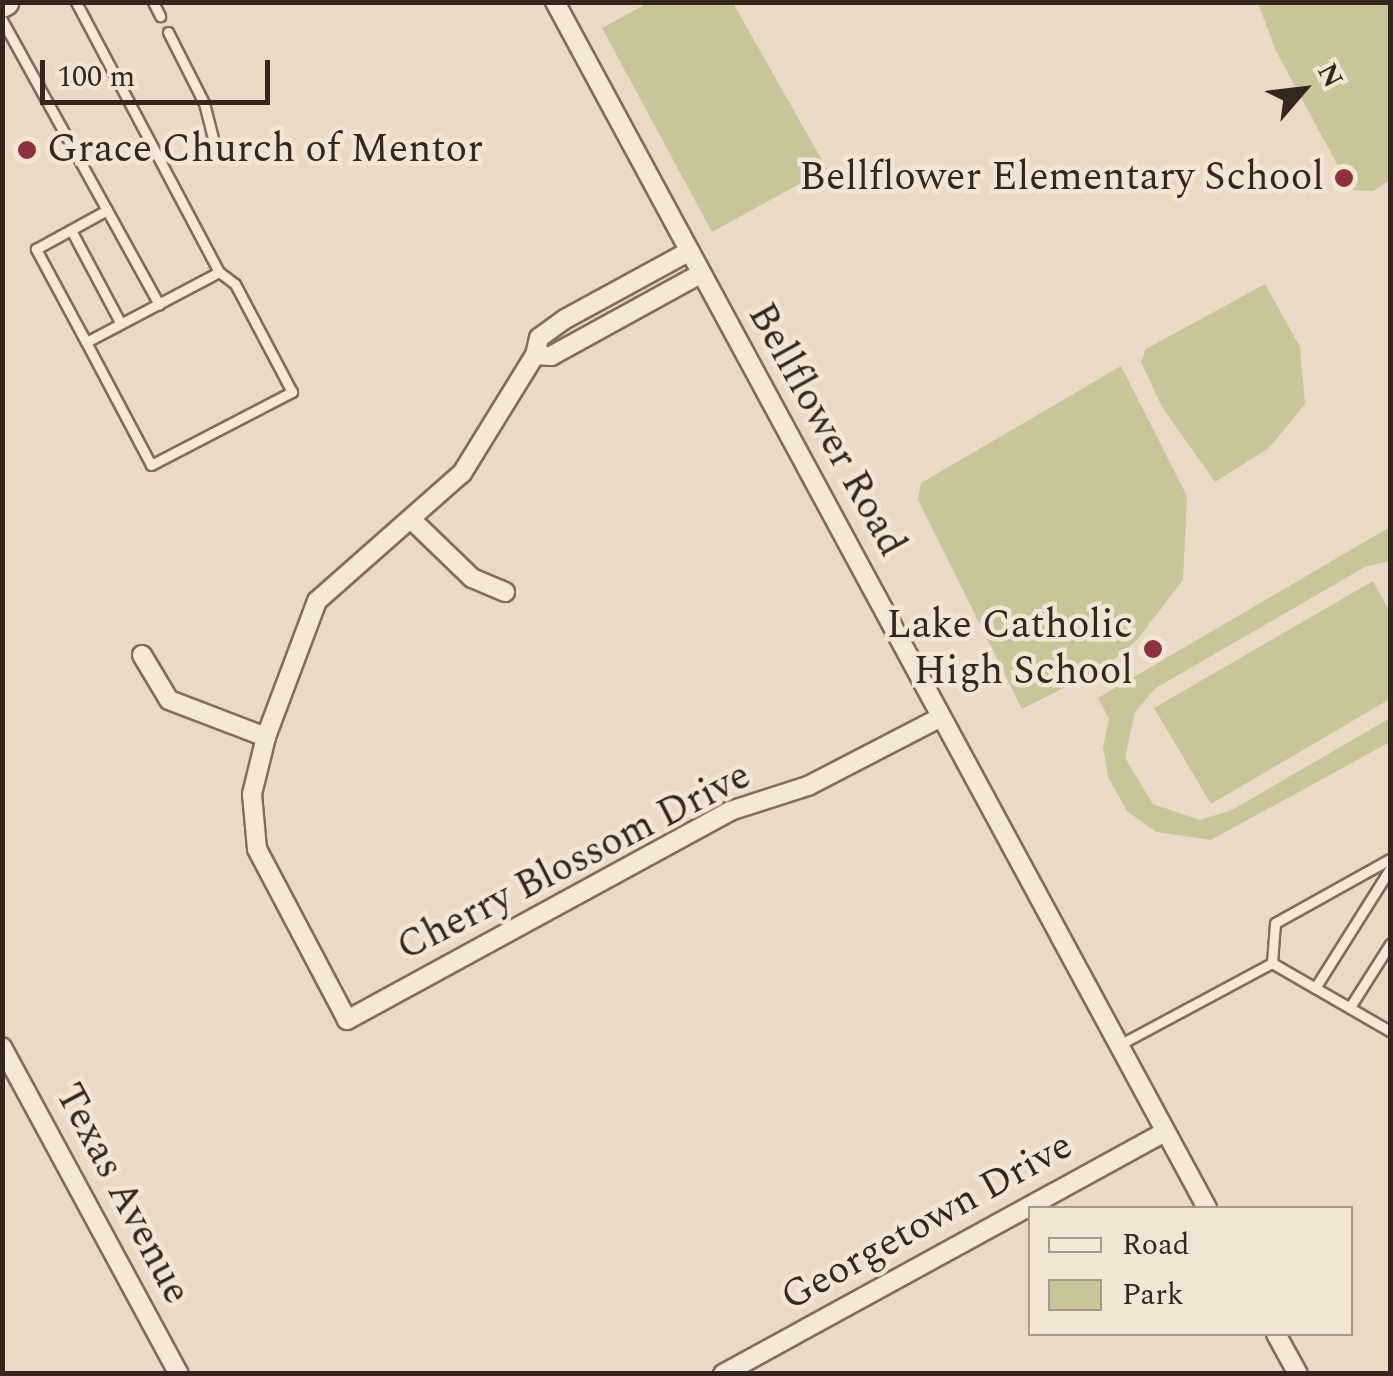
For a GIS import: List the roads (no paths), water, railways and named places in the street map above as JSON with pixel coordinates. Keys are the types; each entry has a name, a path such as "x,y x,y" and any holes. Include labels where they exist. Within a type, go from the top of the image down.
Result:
{"street":[{"name":"Bellflower Road","path":"554,2 1206,1206"},
{"path":"142,655 170,700 266,736 317,601 414,522 476,457 534,355 539,338 564,319 688,252"},
{"path":"534,355 550,356 700,274"},
{"path":"414,522 472,578 504,592"},
{"name":"Cherry Blossom Drive","path":"266,736 252,794 257,849 347,1020 730,812 808,786 941,717"},
{"name":"Texas Avenue","path":"2,1047 179,1374"},
{"name":"Georgetown Drive","path":"1030,1206 1165,1132"},
{"name":"Georgetown Drive","path":"723,1374 1028,1207"},
{"path":"1277,1336 1298,1374"}],"lane":[{"path":"76,2 219,272 235,284 292,392 151,465 36,249 107,210"},
{"path":"153,2 160,16"},
{"path":"2,20 159,304"},
{"path":"168,32 204,103 216,150"},
{"path":"70,230 121,324"},
{"path":"86,342 219,272"},
{"path":"1272,963 1276,923 1390,859"},
{"path":"1315,988 1390,868"},
{"path":"1350,1007 1390,944"},
{"path":"1120,1046 1272,963"},
{"path":"1272,963 1390,1028"}],"place":[{"name":"Grace Church of Mentor","path":"27,150"},
{"name":"Bellflower Elementary School","path":"1344,178"},
{"name":"Lake Catholic High School","path":"1153,649"}]}
